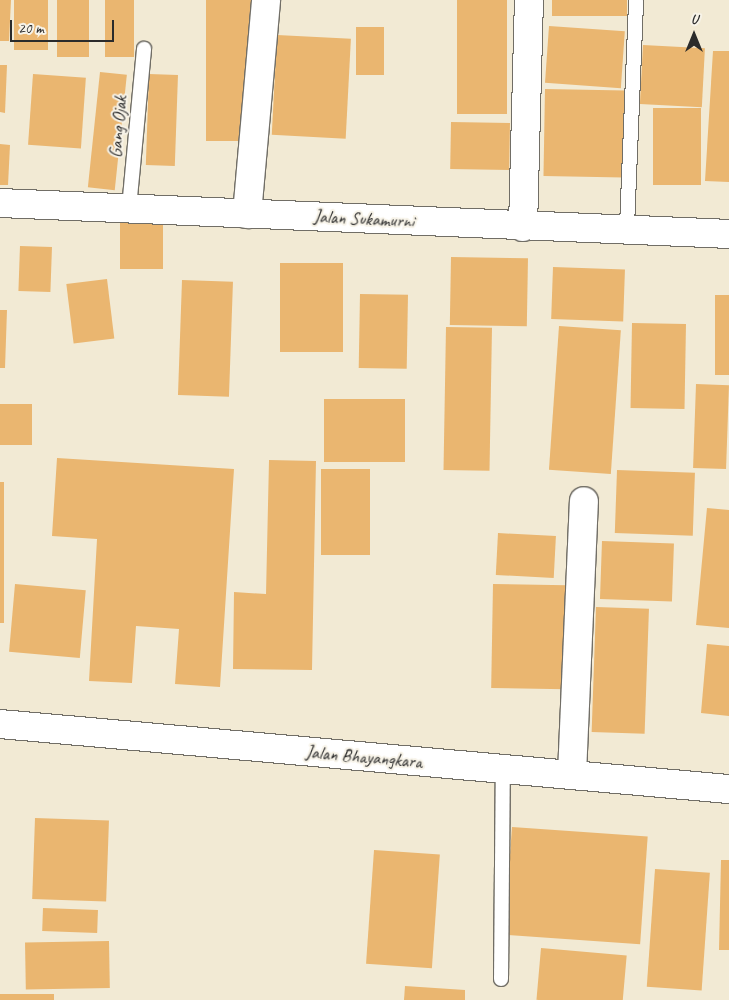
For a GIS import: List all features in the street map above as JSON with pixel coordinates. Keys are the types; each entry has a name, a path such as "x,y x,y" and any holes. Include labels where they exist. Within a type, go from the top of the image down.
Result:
{"street":[{"path":"248,214 266,0"},
{"path":"523,227 529,0"},
{"name":"Jalan Sukamurni","path":"0,202 523,227 627,227 729,234"},
{"path":"572,774 584,501"},
{"name":"Jalan Bhayangkara","path":"0,724 729,789"}],"lane":[{"path":"627,227 636,0"},
{"name":"Gang Ojak","path":"129,208 144,49"},
{"path":"501,979 503,769"}],"building":[{"path":"0,0 11,0 9,41 0,41"},
{"path":"14,0 48,0 48,50 14,50"},
{"path":"57,0 89,0 89,57 57,57"},
{"path":"105,0 134,0 134,57 105,57"},
{"path":"206,0 262,0 262,141 206,141"},
{"path":"457,0 507,0 507,114 457,114"},
{"path":"552,0 627,0 627,16 552,16"},
{"path":"549,26 625,31 621,88 545,83"},
{"path":"356,27 384,27 384,75 356,75"},
{"path":"277,35 351,39 346,139 272,135"},
{"path":"643,45 705,48 702,107 640,104"},
{"path":"713,51 729,51 729,182 705,181"},
{"path":"0,65 7,65 5,113 0,112"},
{"path":"100,72 127,75 115,190 88,187"},
{"path":"33,74 86,78 81,149 28,145"},
{"path":"149,74 178,75 175,166 146,165"},
{"path":"545,89 625,90 623,177 543,176"},
{"path":"653,108 701,108 701,185 653,185"},
{"path":"451,122 510,123 509,170 450,169"},
{"path":"0,144 10,145 8,185 0,185"},
{"path":"120,221 163,221 163,269 120,269"},
{"path":"20,246 52,247 50,292 18,291"},
{"path":"451,257 528,258 527,326 450,325"},
{"path":"280,263 343,263 343,352 280,352"},
{"path":"553,267 625,270 623,321 551,319"},
{"path":"107,279 114,339 74,344 66,284"},
{"path":"182,280 233,282 229,397 178,395"},
{"path":"360,294 408,295 407,369 359,368"},
{"path":"715,295 729,295 729,375 715,375"},
{"path":"0,310 7,310 5,368 0,368"},
{"path":"632,323 686,324 685,409 631,408"},
{"path":"559,326 621,330 611,474 549,470"},
{"path":"446,327 492,328 489,471 444,470"},
{"path":"696,384 729,385 726,469 693,468"},
{"path":"324,399 405,399 405,462 324,462"},
{"path":"0,404 32,404 32,445 0,445"},
{"path":"57,458 234,469 220,687 175,684 179,629 136,626 132,683 89,681 97,539 52,536"},
{"path":"269,460 316,461 312,670 233,669 234,592 266,594"},
{"path":"321,469 370,469 370,555 321,555"},
{"path":"617,470 695,473 693,536 615,533"},
{"path":"0,482 4,482 4,623 0,623"},
{"path":"707,508 729,510 729,628 696,625"},
{"path":"498,533 556,536 554,578 496,575"},
{"path":"602,541 674,544 672,601 600,599"},
{"path":"15,584 86,590 80,658 9,652"},
{"path":"493,584 567,585 565,689 491,688"},
{"path":"596,607 649,609 645,734 592,732"},
{"path":"707,644 729,646 729,716 701,713"},
{"path":"35,818 109,821 106,902 32,899"},
{"path":"512,827 648,836 640,944 504,935"},
{"path":"374,850 440,855 432,968 366,964"},
{"path":"721,860 729,860 729,950 719,950"},
{"path":"655,869 710,873 702,991 647,987"},
{"path":"43,908 98,910 97,933 42,931"},
{"path":"109,941 110,988 26,989 25,942"},
{"path":"541,948 627,955 623,1000 536,1000"},
{"path":"405,986 465,990 465,1000 404,1000"},
{"path":"0,994 54,994 54,1000 0,1000"}]}
